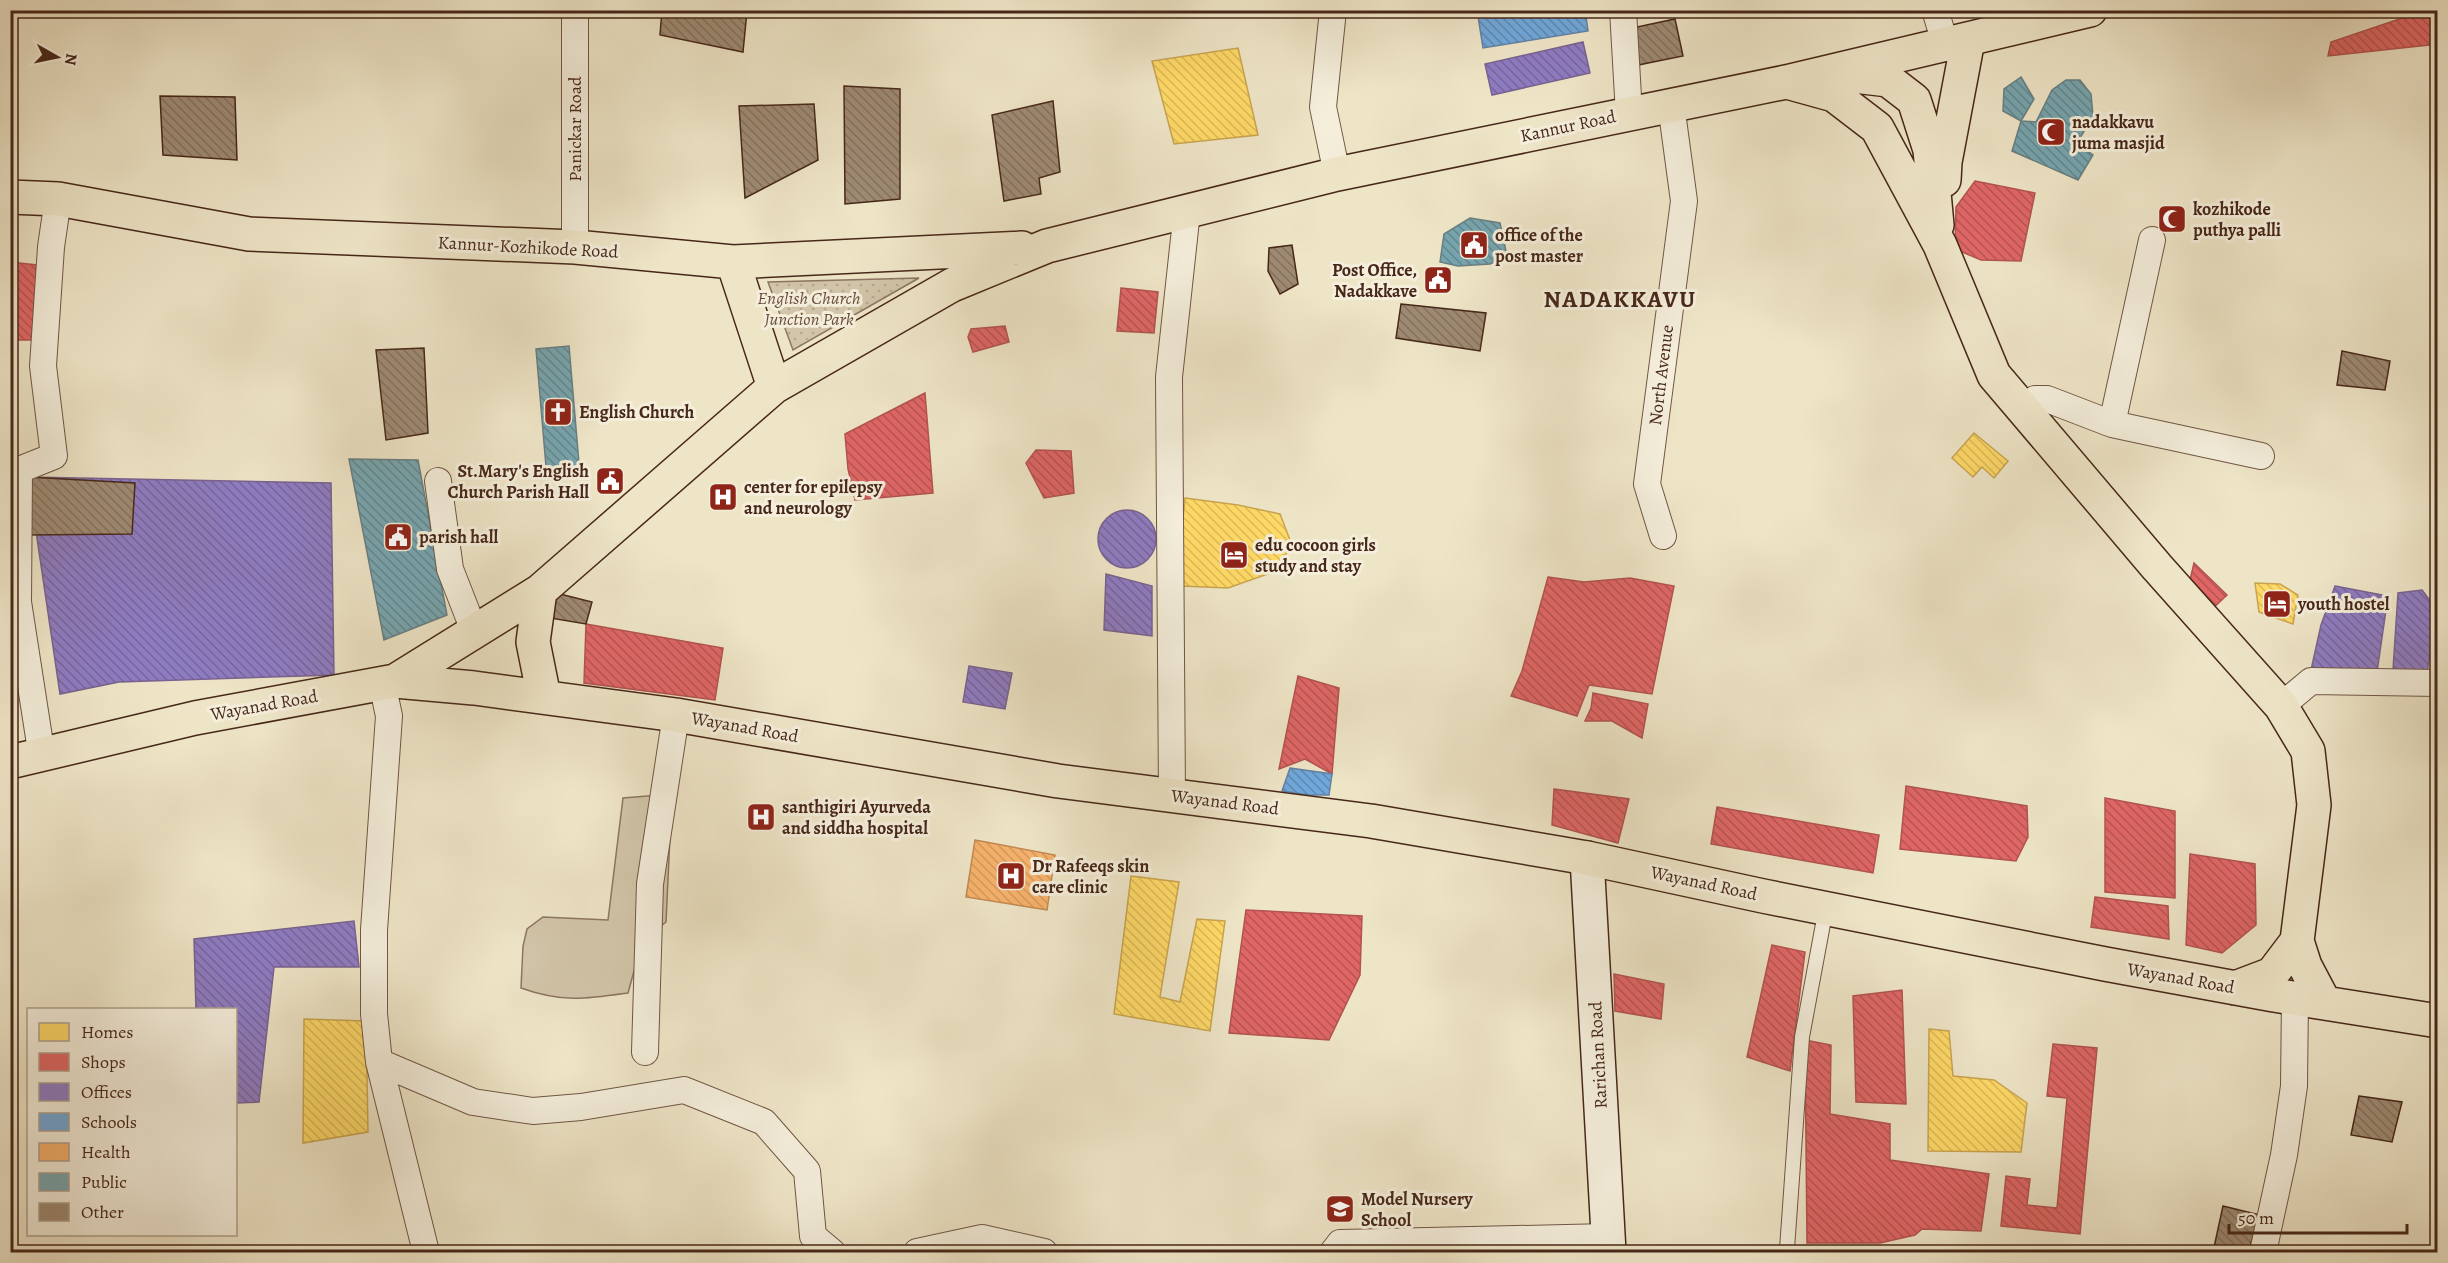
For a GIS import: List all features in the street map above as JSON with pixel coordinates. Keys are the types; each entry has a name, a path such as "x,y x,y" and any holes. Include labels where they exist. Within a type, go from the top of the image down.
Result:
{"main road":[{"name":"Kannur Road","path":"1047,246 1337,174 1786,81 1957,43 2090,10"},
{"path":"1941,245 1945,162 1957,43"},
{"path":"1823,72 1888,80 1914,100 1930,150 1934,203 1941,245"},
{"path":"1786,81 1834,95 1877,128 1941,245 1994,375 2157,567 2281,706 2308,751 2314,805 2297,941 2305,966 2309,1000"},
{"name":"Kannur-Kozhikode Road","path":"10,197 58,199 249,234 576,248 733,262 1047,246"},
{"path":"389,682 475,633 540,591 774,387 952,285 1047,246"},
{"path":"733,262 774,387"},
{"path":"540,591 533,642 544,697"},
{"name":"Wayanad Road","path":"10,762 195,718 389,682 544,697 676,715 1058,781 1371,821 1587,858 1826,908 2235,988 2438,1021"},
{"path":"2235,988 2272,974 2297,941"}],"street":[{"name":"Panickar Road","path":"575,10 576,248"},
{"path":"1333,10 1323,107 1337,174"},
{"path":"1623,10 1629,114"},
{"path":"1935,10 1957,43"},
{"name":"North Avenue","path":"1663,536 1647,484 1684,201 1671,105"},
{"path":"43,754 18,602 19,470 54,456 43,366 51,247 58,199"},
{"path":"1172,796 1169,377 1187,212"},
{"path":"2112,424 2152,240"},
{"path":"2024,410 2035,399 2047,399 2112,424 2260,456"},
{"path":"438,481 450,569 475,633"},
{"path":"2281,706 2312,681 2438,683"},
{"path":"389,682 389,716 374,930 374,1014 379,1062 426,1252"},
{"path":"645,1052 650,884 676,715"},
{"name":"Rarichan Road","path":"1587,858 1608,1245"},
{"path":"2263,1252 2284,1155 2309,1000"},
{"path":"379,1062 473,1102 533,1111 581,1107 684,1090 764,1122 807,1171 813,1236 832,1252"},
{"path":"917,1252 982,1238 1044,1252"},
{"path":"1333,1252 1340,1243 1608,1245"}],"lane":[{"path":"1787,1249 1802,1037 1826,908"}],"green space":[{"name":"English Church Junction Park","path":"919,278 793,350 768,282"},
{"path":"672,794 666,922 642,942 628,993 562,998 521,988 523,946 527,929 543,917 608,920 623,798"}],"building: Homes":[{"path":"1238,48 1258,135 1174,144 1152,61"},
{"path":"1974,433 2008,461 1994,478 1982,467 1973,477 1952,458"},
{"name":"edu cocoon girls study and stay","path":"1185,498 1238,505 1280,514 1290,540 1282,569 1228,588 1181,586"},
{"name":"youth hostel","path":"2255,583 2280,584 2298,595 2293,624 2259,612"},
{"path":"1131,876 1179,882 1160,997 1180,1002 1197,919 1225,921 1210,1031 1114,1014"},
{"path":"304,1019 366,1021 368,1132 303,1143"},
{"path":"1929,1029 1949,1031 1953,1076 1994,1080 2027,1103 2021,1152 1928,1151"}],"building: Shops":[{"path":"2426,10 2438,10 2438,44 2328,56 2331,42"},
{"path":"1975,181 2035,193 2021,261 1981,260 1955,249 1956,207"},
{"path":"10,262 37,265 38,340 10,340"},
{"path":"1121,288 1158,292 1154,333 1117,331"},
{"path":"1005,326 1009,342 973,352 968,337 971,329"},
{"path":"925,393 933,493 855,500 848,469 845,434"},
{"path":"1036,450 1071,451 1074,493 1044,498 1026,463"},
{"path":"2194,563 2227,595 2210,611 2190,580"},
{"path":"1548,577 1584,582 1630,578 1674,586 1652,694 1589,685 1577,716 1511,696 1522,671"},
{"path":"586,624 723,648 715,700 584,683"},
{"path":"1298,676 1339,688 1332,774 1305,759 1279,769"},
{"path":"1593,693 1648,704 1642,738 1612,721 1585,721 1591,708"},
{"path":"1906,786 2027,806 2028,837 2016,861 1900,849"},
{"path":"1554,789 1629,799 1618,843 1552,825"},
{"path":"2105,798 2175,811 2175,898 2105,892"},
{"path":"1717,807 1879,835 1873,873 1711,844"},
{"path":"2190,854 2255,864 2256,925 2222,953 2186,945"},
{"path":"2095,897 2168,906 2169,939 2091,927"},
{"path":"1246,910 1362,916 1360,975 1329,1040 1229,1033"},
{"path":"1772,945 1805,952 1790,1071 1747,1057"},
{"path":"1614,974 1664,984 1661,1019 1615,1011"},
{"path":"1902,990 1906,1104 1856,1102 1853,996"},
{"path":"1805,1040 1831,1045 1830,1114 1890,1124 1890,1160 1989,1174 1981,1231 1922,1229 1915,1235 1880,1243 1807,1243"},
{"path":"2053,1044 2097,1048 2080,1234 2001,1226 2006,1176 2030,1179 2027,1205 2057,1208 2067,1098 2047,1096"}],"building: Offices":[{"path":"1583,42 1590,73 1492,95 1485,64"},
{"path":"28,477 331,483 334,675 119,682 60,694"},
{"path":"1127,510 1143,515 1151,523 1156,539 1151,555 1143,563 1127,568 1111,563 1103,555 1098,539 1103,523 1111,515"},
{"path":"1106,574 1152,586 1152,636 1104,630"},
{"path":"2335,586 2388,596 2377,672 2311,670 2321,625"},
{"path":"2422,590 2437,610 2427,673 2393,670 2398,593"},
{"path":"969,666 1012,673 1005,709 963,702"},
{"path":"354,921 359,967 274,967 259,1102 237,1103 237,1008 196,1008 194,939"}],"building: Schools":[{"path":"1477,10 1585,10 1588,31 1483,48"},
{"path":"1290,768 1332,774 1329,795 1282,791"}],"building: Health":[{"name":"Dr Rafeeqs skin care clinic","path":"975,840 1055,855 1047,910 966,897"}],"building: Public":[{"name":"nadakkavu juma masjid","path":"2021,77 2034,99 2021,121 2003,111 2004,89"},
{"name":"nadakkavu juma masjid","path":"2066,80 2080,80 2091,94 2093,116 2077,143 2093,155 2078,180 2012,151 2021,121 2036,122 2052,90"},
{"name":"office of the post master","path":"1470,218 1500,223 1507,256 1490,264 1458,266 1440,262 1444,234"},
{"name":"English Church","path":"569,346 580,475 547,478 536,349"},
{"name":"parish hall","path":"349,459 418,460 447,615 384,640"}],"building: Other":[{"path":"662,10 747,11 743,52 660,35"},
{"path":"1675,19 1683,56 1638,65 1632,28"},
{"path":"844,86 900,89 900,199 845,204"},
{"path":"160,96 235,97 237,160 163,155"},
{"path":"1053,101 1060,172 1039,178 1041,194 1004,201 992,115"},
{"path":"814,104 818,160 745,198 739,106"},
{"path":"1292,245 1298,284 1280,294 1268,271 1269,248"},
{"path":"1401,304 1486,313 1480,351 1396,338"},
{"path":"424,348 428,433 386,440 376,350"},
{"path":"2342,351 2390,361 2385,390 2337,385"},
{"path":"28,477 135,483 132,534 28,535"},
{"path":"556,593 592,602 586,624 550,618"},
{"path":"2359,1096 2402,1102 2392,1142 2351,1135"},
{"path":"2223,1206 2260,1215 2248,1252 2213,1252"}],"place":[{"name":"nadakkavu juma masjid","path":"2051,132"},
{"name":"kozhikode puthya palli","path":"2172,219"},
{"name":"office of the post master","path":"1474,245"},
{"name":"Post Office, Nadakkave","path":"1438,280"},
{"name":"English Church","path":"558,412"},
{"name":"St.Mary's English Church Parish Hall","path":"610,481"},
{"name":"center for epilepsy and neurology","path":"723,497"},
{"name":"parish hall","path":"398,537"},
{"name":"edu cocoon girls study and stay","path":"1234,555"},
{"name":"youth hostel","path":"2277,604"},
{"name":"santhigiri Ayurveda and siddha hospital","path":"761,817"},
{"name":"Dr Rafeeqs skin care clinic","path":"1011,876"},
{"name":"Model Nursery School","path":"1340,1209"}],"district":[{"name":"NADAKKAVU","path":"1620,299"}]}
